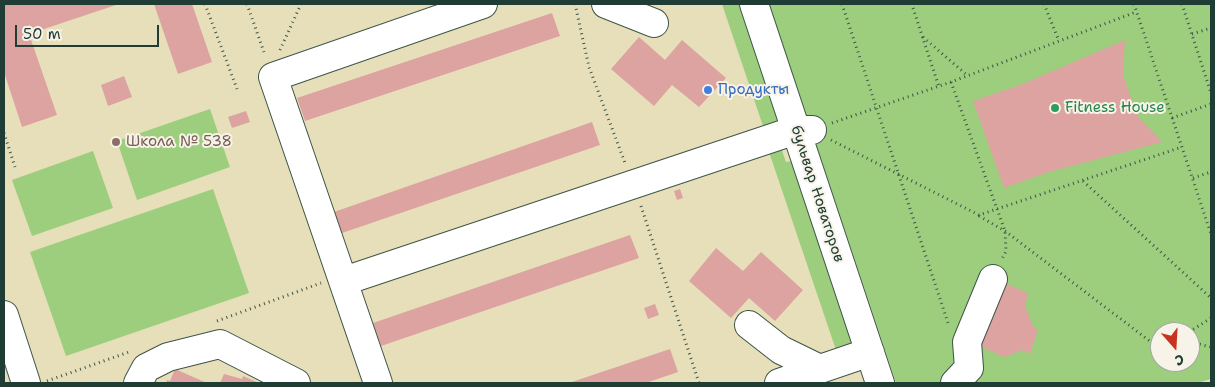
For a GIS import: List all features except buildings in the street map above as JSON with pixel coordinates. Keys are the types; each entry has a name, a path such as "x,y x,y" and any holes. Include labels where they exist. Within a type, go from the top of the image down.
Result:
{"street":[{"path":"378,383 272,74 440,10 483,4"},
{"path":"606,4 654,23"},
{"name":"бульвар Новаторов","path":"754,4 810,134 880,383"},
{"path":"344,280 810,134"},
{"path":"955,383 969,368 967,342 993,280"},
{"path":"4,315 26,383"},
{"path":"749,325 781,350 798,378 870,352"},
{"path":"138,383 146,368 168,357 220,344 296,383"}],"path":[{"path":"205,4 237,89"},
{"path":"247,4 272,74"},
{"path":"272,74 301,4"},
{"path":"842,4 952,335"},
{"path":"1044,4 1059,41"},
{"path":"1134,4 1211,234"},
{"path":"1182,4 1211,93"},
{"path":"913,8 938,87"},
{"path":"810,134 1136,12"},
{"path":"1192,34 1211,28"},
{"path":"923,37 968,76"},
{"path":"951,82 1005,231 1006,251 993,280"},
{"path":"1171,118 1211,104"},
{"path":"4,133 15,167"},
{"path":"810,134 830,140 979,215 1005,231 1150,341"},
{"path":"979,215 1182,147"},
{"path":"1193,178 1211,172"},
{"path":"1083,181 1211,298"},
{"path":"1200,325 1211,318"}],"green space":[{"path":"722,4 740,4 781,127 765,132"},
{"path":"769,4 1211,4 1211,379 1197,383 896,383"},
{"path":"210,109 230,167 137,200 117,141"},
{"path":"780,145 786,162 792,161 855,347 837,353 768,149"},
{"path":"93,151 113,208 32,236 12,180"},
{"path":"213,189 249,293 66,356 30,252"}],"place":[{"name":"Продукты","path":"708,90"},
{"name":"Fitness House","path":"1055,108"},
{"name":"Школа № 538","path":"116,142"}]}
